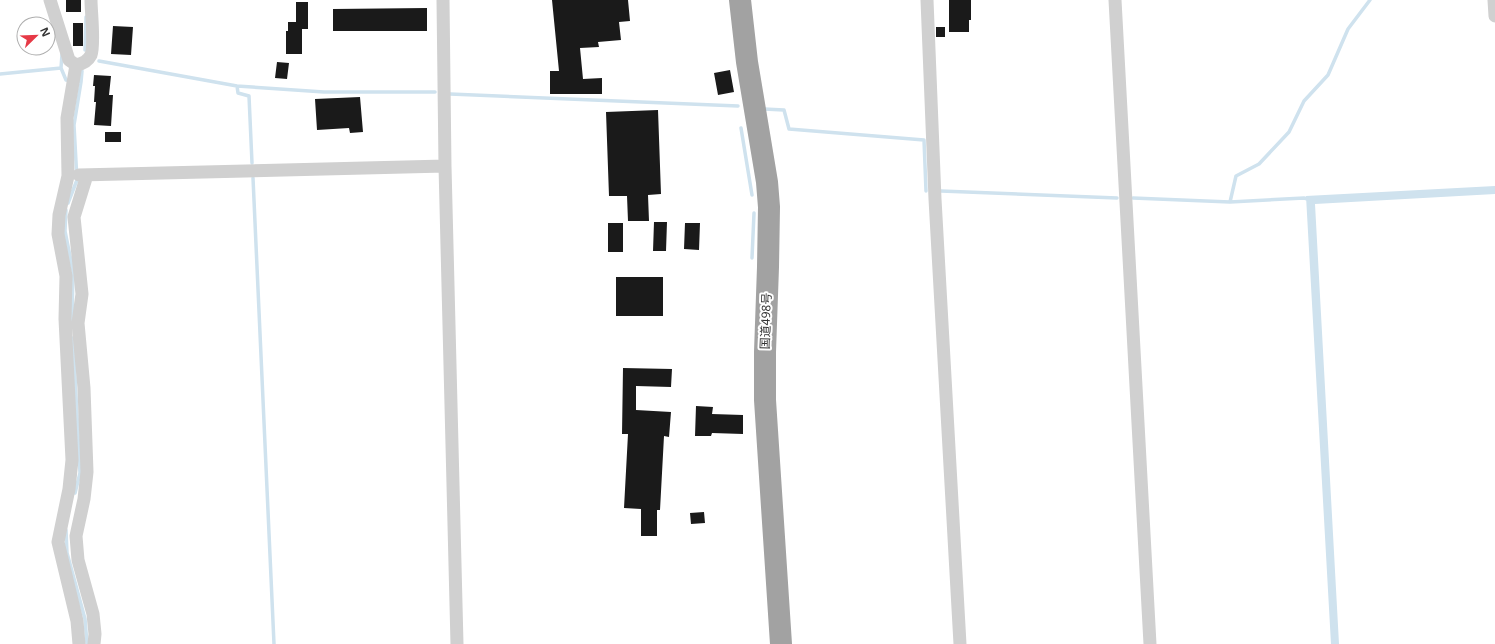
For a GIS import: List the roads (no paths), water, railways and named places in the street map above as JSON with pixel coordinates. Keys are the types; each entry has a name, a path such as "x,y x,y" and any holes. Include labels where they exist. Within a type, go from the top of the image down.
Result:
{"highway":[{"name":"国道498号","path":"740,0 747,62 767,182 769,207 765,400 781,644"}],"street":[{"path":"50,0 75,75"},
{"path":"78,644 77,621 58,542 69,489 72,460 66,319 66,276 58,234 59,215 68,176 67,118 75,75 91,55 91,0"},
{"path":"443,0 445,166 457,644"},
{"path":"926,0 935,199 960,644"},
{"path":"1115,0 1150,644"},
{"path":"1494,0 1495,16"},
{"path":"68,176 445,166"},
{"path":"87,175 74,217 82,294 78,323 84,388 87,472 84,498 76,536 78,560 93,614 96,634 94,644"}],"water":[{"path":"1495,186 1495,194 1315,204 1339,644 1331,644 1306,196"}],"waterway":[{"path":"1230,202 1236,176 1259,164 1289,132 1304,101 1328,75 1348,29 1370,0"},
{"path":"85,50 86,17"},
{"path":"62,54 61,68 66,80 81,82 74,125 77,180 68,203"},
{"path":"99,61 237,86 324,92 435,92"},
{"path":"0,74 61,68"},
{"path":"81,82 82,71"},
{"path":"237,86 238,93 249,96 252,163"},
{"path":"450,94 738,106"},
{"path":"764,109 784,110 789,129 924,140 926,191"},
{"path":"741,128 752,195"},
{"path":"253,178 274,644"},
{"path":"941,191 1117,198"},
{"path":"1133,198 1230,202 1304,198 1311,200"},
{"path":"66,210 65,231 73,271 72,321"},
{"path":"752,258 754,213"},
{"path":"73,338 80,473 75,493"},
{"path":"66,530 67,553 85,619 87,644"}]}
